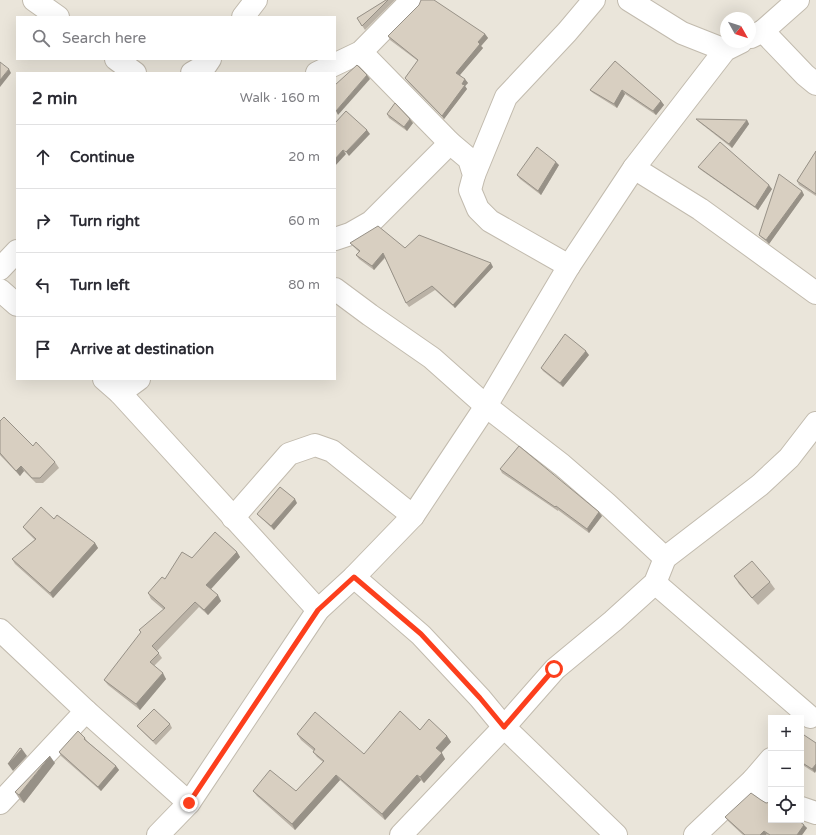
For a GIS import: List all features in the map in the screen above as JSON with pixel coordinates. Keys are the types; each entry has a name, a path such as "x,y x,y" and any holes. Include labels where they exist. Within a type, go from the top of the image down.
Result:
{"street":[{"path":"34,0 57,16"},
{"path":"244,16 256,0"},
{"path":"319,72 361,52 412,0"},
{"path":"569,266 490,221 478,209 470,190 474,176 506,98 567,32 594,0"},
{"path":"629,0 682,33 720,43"},
{"path":"798,0 757,34 816,84"},
{"path":"158,835 189,803 318,610 354,577 413,516 486,406 569,266 634,168 731,48"},
{"path":"361,52 450,143 469,159 474,176"},
{"path":"117,60 134,72"},
{"path":"336,239 350,234 371,222 450,143"},
{"path":"634,168 700,209 816,293"},
{"path":"0,269 16,251"},
{"path":"0,290 16,304"},
{"path":"336,290 432,358 486,406 562,464 665,558"},
{"path":"105,380 120,393 318,610"},
{"path":"120,393 138,380"},
{"path":"401,835 504,727 554,669 614,621 655,583 665,558 760,485 789,458 816,422"},
{"path":"233,518 289,454 315,446 332,451 413,516"},
{"path":"354,577 421,634 480,698 504,727 616,835"},
{"path":"655,583 809,718"},
{"path":"0,630 86,711 189,803"},
{"path":"0,803 86,711"},
{"path":"695,835 753,780 768,762"},
{"path":"753,780 768,792"},
{"path":"804,809 816,813"}],"shaded area":[{"path":"0,0 816,0 816,835 0,835"}],"building":[{"path":"388,0 362,26 357,18"},
{"path":"421,0 434,0 485,34 478,42 480,44 456,73 465,79 462,84 465,85 442,116 405,78 418,60 388,36 419,5"},
{"path":"615,61 661,101 653,111 622,90 614,104 590,90"},
{"path":"0,62 9,69 0,80"},
{"path":"357,65 367,75 336,111 336,84"},
{"path":"395,103 410,119 404,127 387,114"},
{"path":"346,111 367,130 346,152 343,150 336,158 336,122"},
{"path":"696,119 747,120 729,144"},
{"path":"720,142 769,185 755,207 698,167"},
{"path":"537,147 556,162 538,191 517,175"},
{"path":"816,151 816,194 797,181"},
{"path":"779,174 802,191 766,240 759,235"},
{"path":"378,226 405,248 419,235 491,263 453,305 432,286 406,303 383,253 372,266 356,255 360,251 350,243"},
{"path":"565,334 586,351 560,383 541,368"},
{"path":"4,417 33,446 36,442 55,462 40,478 32,478 21,466 16,471 0,453 0,421"},
{"path":"519,446 599,512 587,529 556,506 555,507 500,469"},
{"path":"280,487 295,499 271,526 257,514"},
{"path":"41,507 54,519 57,515 95,543 50,593 12,559 36,539 23,527"},
{"path":"215,532 237,552 206,585 218,595 204,610 195,602 152,646 159,653 150,662 163,673 136,704 104,680 141,632 139,630 165,608 148,593 162,577 165,579 182,552 192,558"},
{"path":"752,561 770,582 752,598 734,576"},
{"path":"154,709 170,724 153,741 137,726"},
{"path":"400,711 420,730 429,719 447,736 436,748 442,753 420,777 417,775 382,814 336,775 292,824 253,791 270,770 296,791 324,761 313,752 315,749 297,734 315,712 364,754"},
{"path":"78,731 85,738 84,739 116,766 98,787 59,752"},
{"path":"804,735 816,743 816,764 812,769 804,764"},
{"path":"20,748 22,749 8,764"},
{"path":"50,756 19,795 15,792"},
{"path":"751,793 766,803 768,803 768,823 802,823 804,825 797,835 770,835 764,831 760,835 745,835 725,817"}],"route":[{"path":"189,803 318,610 354,577 421,634 480,698 504,727 554,669"}]}
